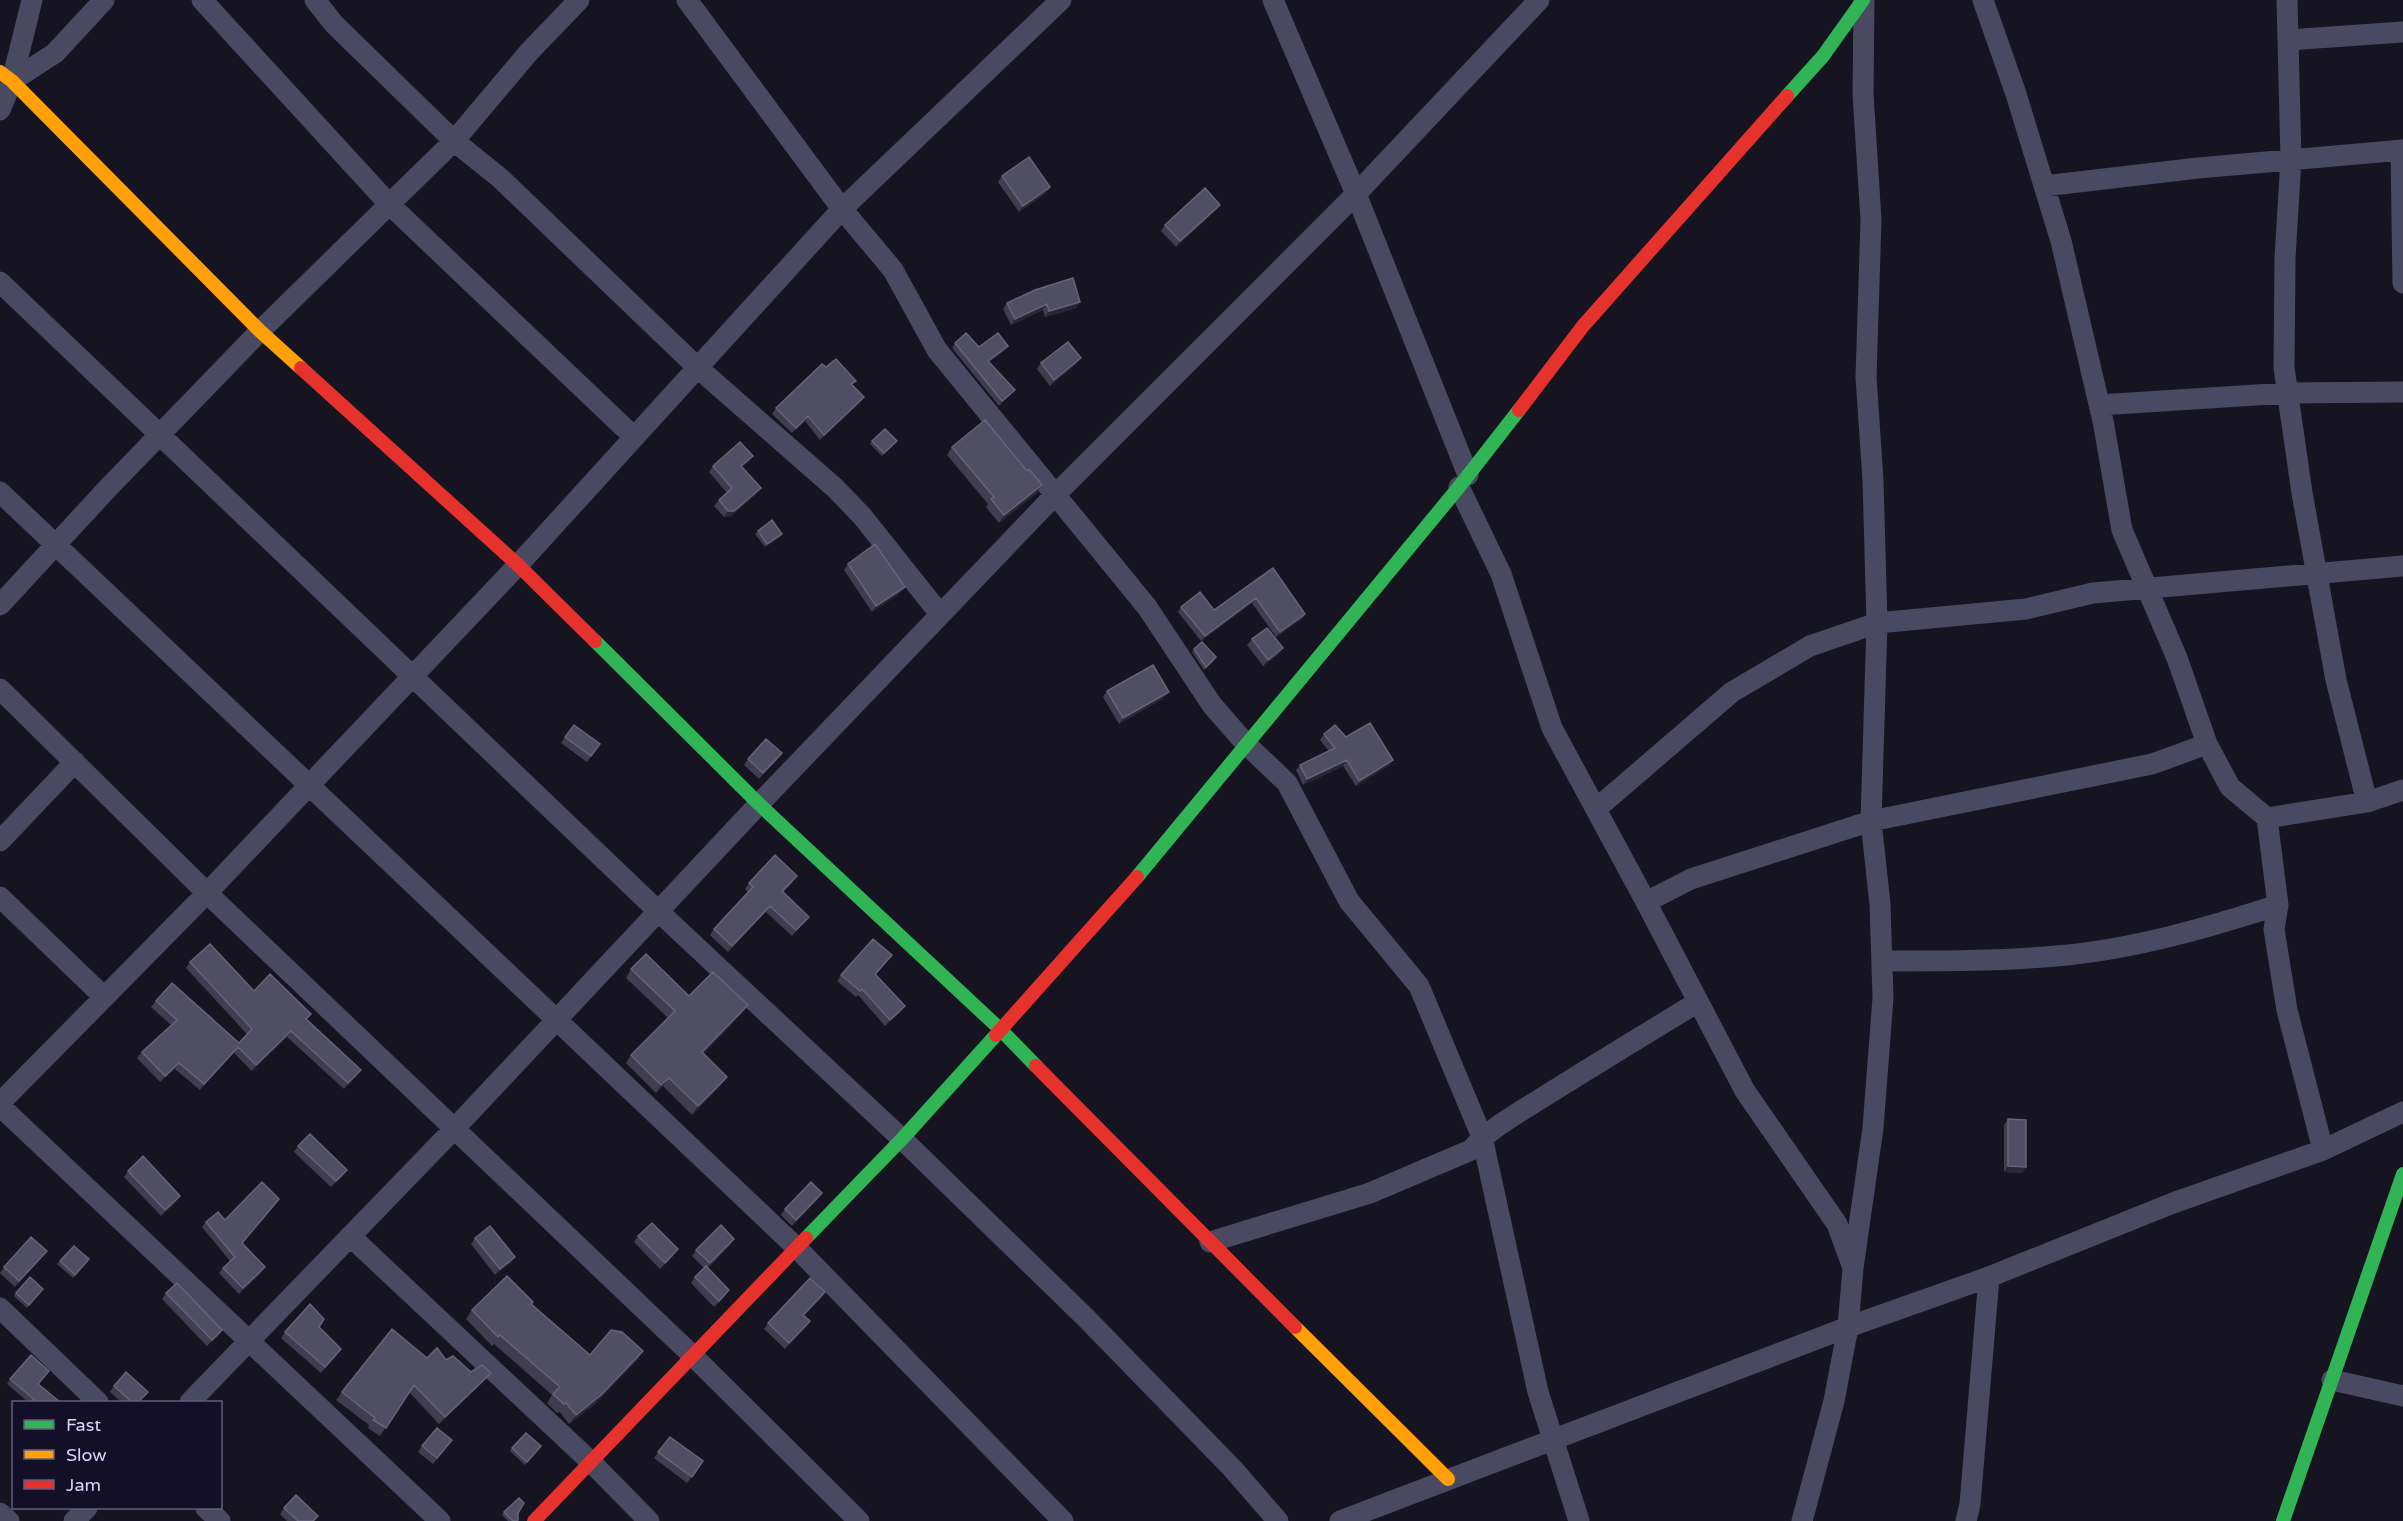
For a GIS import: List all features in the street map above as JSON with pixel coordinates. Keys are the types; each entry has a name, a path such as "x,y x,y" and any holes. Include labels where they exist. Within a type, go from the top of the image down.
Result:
{"street":[{"path":"0,110 6,76 32,0"},
{"path":"6,76 55,53 104,0"},
{"path":"202,0 389,204 634,437"},
{"path":"315,0 334,24 454,141 500,178 698,368 836,488 862,516 940,614"},
{"path":"0,605 260,331 454,141 529,52 579,0"},
{"path":"687,0 843,209 893,270 937,350 1147,607 1212,705 1246,744 1287,783 1349,901 1419,986 1482,1137 1538,1392 1579,1521"},
{"path":"440,1521 0,1104 207,893 411,675 518,565 843,209 1061,0"},
{"path":"1273,0 1356,194 1463,481 1501,574 1552,728 1744,1091 1837,1224 1853,1268"},
{"path":"191,1401 455,1128 940,614 1054,496 1356,194 1539,0"},
{"path":"534,1521 902,1139 1002,1031 1116,902 1463,481 1583,326 1823,56 1864,0"},
{"path":"1802,1521 1834,1401 1848,1327 1853,1268 1874,1116 1883,998 1880,904 1871,821 1877,623 1873,480 1866,377 1871,220 1863,94 1864,0"},
{"path":"1983,0 2016,94 2061,241 2099,405 2122,530 2177,658 2207,744 2230,787 2267,818 2278,904 2274,929 2287,1010 2323,1150"},
{"path":"2287,0 2291,159 2285,258 2284,368 2302,493 2336,680 2367,802"},
{"path":"2288,40 2403,32"},
{"path":"6,76 260,331 518,565 759,804 1002,1031 1448,1479"},
{"path":"2044,186 2291,159 2402,150 2403,283"},
{"path":"0,282 658,911 902,1139 1086,1318 1232,1468 1278,1521"},
{"path":"2099,405 2288,393 2403,392"},
{"path":"0,492 796,1247 1063,1521"},
{"path":"1596,810 1732,692 1810,646 1877,623 2026,609 2093,593 2403,566"},
{"path":"0,689 207,893 692,1355 859,1521"},
{"path":"1646,902 1690,879 1871,821 2152,764 2207,744"},
{"path":"0,841 75,762"},
{"path":"2267,818 2367,802 2403,790"},
{"path":"0,897 104,997"},
{"path":"1882,961 1981,960 2058,956 2190,931 2278,904"},
{"path":"1210,1242 1370,1193 1471,1150 1482,1137 1613,1053 1698,1002"},
{"path":"1340,1521 1848,1327 1989,1278 2173,1203 2323,1150 2403,1112"},
{"path":"2283,1521 2332,1380 2393,1234 2403,1174"},
{"path":"350,1236 591,1462 648,1521"},
{"path":"1966,1521 1970,1504 1989,1278"},
{"path":"0,1308 97,1401"},
{"path":"2332,1380 2403,1396"},
{"path":"74,1521 86,1509"},
{"path":"207,1509 220,1521"},
{"path":"0,1513 9,1521"}],"building":[{"path":"1029,157 1050,187 1023,206 1002,176"},
{"path":"1205,188 1220,205 1180,241 1165,225"},
{"path":"1073,278 1080,302 1049,311 1047,304 1015,319 1007,303 1035,290"},
{"path":"966,333 979,347 998,333 1008,346 988,361 1015,390 1002,401 955,343"},
{"path":"1068,342 1081,358 1054,380 1041,363"},
{"path":"836,359 856,381 851,384 864,397 824,435 808,416 796,428 776,408 822,364 826,367"},
{"path":"985,420 1027,471 1029,469 1042,485 1004,515 991,499 994,497 952,447"},
{"path":"885,429 897,441 884,453 872,441"},
{"path":"740,442 753,456 741,466 761,488 734,511 728,511 719,500 732,488 713,466"},
{"path":"772,520 782,534 767,544 758,531"},
{"path":"875,544 905,587 876,606 848,564"},
{"path":"1273,568 1305,614 1280,632 1256,598 1205,636 1181,607 1200,592 1214,610"},
{"path":"1267,628 1283,648 1268,660 1252,639"},
{"path":"1202,642 1216,657 1206,667 1194,649"},
{"path":"1153,665 1169,692 1123,718 1107,691"},
{"path":"1370,723 1393,760 1359,781 1347,760 1307,779 1300,765 1335,748 1324,734 1335,725 1346,737"},
{"path":"574,725 600,744 591,756 565,737"},
{"path":"766,739 782,753 763,773 748,759"},
{"path":"775,855 797,876 782,891 809,917 796,930 770,906 732,946 714,929 753,887 749,883"},
{"path":"873,939 892,955 875,974 905,1006 890,1020 862,989 860,991 841,975"},
{"path":"210,944 254,991 270,974 311,1014 306,1019 361,1070 348,1083 291,1031 256,1065 238,1047 204,1084 179,1063 165,1076 142,1052 177,1020 156,1001 172,983 239,1043 252,1029 190,962"},
{"path":"646,954 689,996 713,972 748,1005 702,1052 727,1077 698,1106 669,1078 661,1085 631,1055 675,1011 631,969"},
{"path":"2008,1119 2026,1120 2026,1167 2008,1166"},
{"path":"310,1134 347,1170 336,1181 298,1146"},
{"path":"143,1156 180,1196 165,1210 128,1171"},
{"path":"262,1182 279,1199 242,1243 265,1267 243,1288 223,1268 235,1257 206,1222 218,1212 225,1220"},
{"path":"811,1182 822,1193 796,1220 785,1209"},
{"path":"652,1223 678,1249 665,1263 638,1236"},
{"path":"721,1225 734,1239 710,1263 696,1250"},
{"path":"490,1226 515,1257 500,1269 475,1238"},
{"path":"31,1237 47,1251 19,1281 4,1267"},
{"path":"74,1246 89,1259 75,1275 60,1261"},
{"path":"706,1266 729,1290 719,1301 695,1277"},
{"path":"507,1276 533,1302 531,1304 590,1355 611,1330 622,1332 643,1351 601,1395 576,1415 566,1403 564,1404 553,1394 560,1387 500,1335 498,1337 472,1310"},
{"path":"30,1277 43,1289 29,1305 16,1293"},
{"path":"810,1278 825,1292 803,1315 810,1321 789,1343 768,1323"},
{"path":"177,1283 222,1330 212,1340 166,1293"},
{"path":"310,1304 324,1319 319,1327 341,1349 325,1367 285,1332"},
{"path":"392,1329 427,1358 437,1348 446,1360 453,1356 471,1372 482,1365 491,1373 445,1417 414,1385 386,1428 373,1420 375,1418 342,1392"},
{"path":"31,1355 49,1371 38,1384 59,1401 36,1401 10,1379"},
{"path":"126,1372 148,1392 139,1401 131,1401 114,1386"},
{"path":"437,1428 452,1440 437,1458 422,1446"},
{"path":"526,1433 541,1446 527,1462 512,1448"},
{"path":"670,1437 703,1461 692,1477 658,1452"},
{"path":"296,1495 318,1516 313,1521 298,1521 284,1508"},
{"path":"519,1498 524,1503 518,1513 518,1520 513,1521 504,1512"}],"traffic: fast":[{"path":"1787,96 1823,56 1863,0"},
{"path":"1137,877 1459,487 1519,410"},
{"path":"595,641 759,804 1002,1031 1036,1066"},
{"path":"806,1238 902,1139 996,1035"},
{"path":"2283,1521 2403,1174"}],"traffic: slow":[{"path":"0,72 12,81 260,331 301,368"},
{"path":"1295,1327 1448,1479"}],"traffic: jam":[{"path":"1519,410 1583,326 1787,96"},
{"path":"301,368 518,565 595,641"},
{"path":"996,1035 1137,877"},
{"path":"1036,1066 1295,1327"},
{"path":"534,1521 806,1238"}]}
